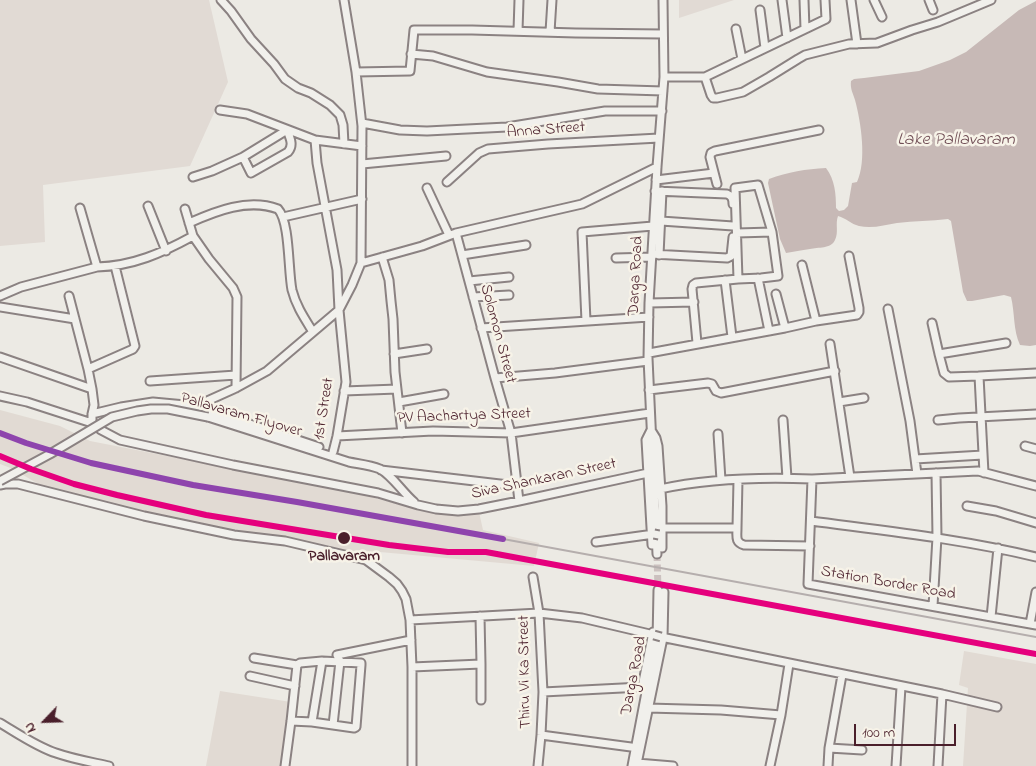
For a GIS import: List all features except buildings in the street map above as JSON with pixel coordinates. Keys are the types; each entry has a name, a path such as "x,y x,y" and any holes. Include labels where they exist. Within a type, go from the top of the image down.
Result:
{"street":[{"path":"221,0 232,11 285,79 330,106 340,115 344,125 344,144"},
{"path":"196,406 236,388 267,371 339,310 361,263 362,123 344,0"},
{"path":"518,31 519,0"},
{"path":"550,32 552,0"},
{"name":"Darga Road","path":"657,533 659,553 650,413 648,316 654,255 653,226 659,191 656,180 664,77 663,0"},
{"path":"782,0 786,38"},
{"path":"804,0 805,29"},
{"path":"664,77 705,77 826,19 825,0"},
{"path":"851,0 857,44"},
{"path":"874,0 882,18"},
{"path":"929,0 933,10"},
{"path":"705,77 713,98 743,92 805,55 850,44 877,43 938,22 991,0"},
{"path":"760,10 765,48"},
{"path":"736,29 742,59"},
{"path":"356,72 410,71 414,30 663,34"},
{"path":"411,54 433,56 488,72 598,89 663,91"},
{"path":"220,110 247,114 315,140 362,146"},
{"path":"362,123 400,130 427,131 507,126 605,111 662,111"},
{"path":"243,157 251,173 288,152 291,142 287,130"},
{"path":"193,176 212,171 243,157 287,130"},
{"path":"716,184 710,157 711,153 818,130"},
{"name":"Anna Street","path":"446,182 479,153 488,149 659,138"},
{"name":"1st Street","path":"315,140 317,163 337,270 346,382 337,436 332,452"},
{"path":"362,164 446,156"},
{"path":"361,263 422,246 452,234 582,204 657,167"},
{"path":"656,180 714,173"},
{"path":"697,343 693,285 696,283 778,276 772,232 758,185 734,188 738,279"},
{"name":"Solomon Street","path":"427,188 462,255 511,433 518,502"},
{"path":"616,258 654,255 727,258 731,256 733,200 731,196 727,194 659,191 661,221 654,255"},
{"path":"283,217 362,199"},
{"path":"148,206 166,251"},
{"path":"189,223 207,215 239,206 271,206 278,209 283,217 292,289 297,305 313,332"},
{"path":"80,208 97,267"},
{"path":"184,209 193,236 233,288 237,297 236,388"},
{"path":"661,221 733,226"},
{"path":"586,321 582,232 653,226"},
{"path":"737,233 772,232"},
{"path":"0,296 21,287 97,267 115,266 156,255 193,236"},
{"path":"462,255 526,245"},
{"path":"649,353 857,315 860,312 849,256"},
{"path":"382,257 391,301 395,372 402,433"},
{"path":"802,264 816,321"},
{"path":"88,369 134,349 135,346 115,266"},
{"path":"469,281 509,277"},
{"path":"758,278 769,331"},
{"path":"726,280 732,337"},
{"path":"776,294 785,328"},
{"path":"473,297 509,295"},
{"path":"70,296 92,389 94,406 92,423"},
{"path":"649,303 694,302"},
{"path":"0,306 75,318"},
{"path":"888,309 910,421 917,474"},
{"path":"481,328 648,316"},
{"path":"932,323 946,376 1036,373"},
{"path":"939,354 1006,343"},
{"path":"830,344 850,477"},
{"path":"394,354 427,349"},
{"path":"0,357 92,389"},
{"path":"495,378 648,362"},
{"path":"649,390 712,384 716,392 721,393 835,371"},
{"path":"150,381 236,375"},
{"path":"979,376 984,473"},
{"path":"344,391 397,389"},
{"path":"399,402 444,394"},
{"name":"Siva Shankaran Street","path":"0,396 27,402 92,423 120,440 233,465 378,493 418,505 458,511 518,502 648,473"},
{"path":"839,402 864,398"},
{"path":"92,414 153,402 196,406 338,454 341,460 381,470 517,486"},
{"name":"Pallavaram Flyover","path":"0,481 112,417 150,409 168,409 208,417 341,460"},
{"name":"PV Aachartya Street","path":"337,436 433,430 511,433 650,413"},
{"path":"938,420 1036,414"},
{"path":"783,420 787,478"},
{"path":"651,430 646,440 648,473 657,533"},
{"path":"651,430 658,446 660,489 657,533 652,545"},
{"path":"718,434 721,480"},
{"path":"1025,446 1036,449"},
{"path":"915,460 983,455"},
{"path":"381,470 418,505"},
{"path":"660,489 721,480 812,479 978,471 1036,486"},
{"path":"933,606 937,538 936,473"},
{"name":"Station Border Road","path":"812,479 808,584 1033,625"},
{"path":"738,480 737,539 739,543 744,545 810,546"},
{"path":"0,485 18,484 144,516 234,535 286,541 366,560 397,584 406,599 410,620 412,667 412,766"},
{"path":"967,506 996,511 1036,523"},
{"path":"811,520 998,548 1036,557"},
{"path":"596,542 657,533 737,528"},
{"path":"991,617 998,548"},
{"name":"Thiru Vi Ka Street","path":"533,577 540,613 543,692 538,766"},
{"name":"Darga Road","path":"633,765 646,687 657,641 661,591 658,636"},
{"path":"1033,625 1036,592"},
{"path":"633,765 648,708 658,636 654,627 654,600"},
{"path":"410,620 540,613 582,618 658,636 998,707"},
{"path":"480,616 481,700"},
{"path":"658,636 642,687 628,759 633,765 673,766"},
{"path":"254,658 298,665 300,663 338,658 411,640"},
{"path":"333,726 338,658"},
{"path":"291,721 354,728 356,725 361,664 338,658"},
{"path":"312,722 322,661"},
{"path":"412,667 481,664"},
{"path":"770,766 789,664"},
{"path":"284,766 298,665"},
{"path":"828,766 829,748 842,675"},
{"path":"250,676 295,686"},
{"path":"543,692 642,687"},
{"path":"896,766 900,687"},
{"path":"938,766 942,694"},
{"path":"648,708 721,710 781,715"},
{"path":"0,723 54,752 109,766"},
{"path":"541,735 631,747"},
{"path":"829,748 862,750"}],"shaded area":[{"path":"0,0 209,0 228,82 190,166 43,185 45,242 0,246"},
{"path":"679,0 734,0 679,18"},
{"path":"0,410 60,426 90,441 337,489 444,515 479,512 483,530 539,543 534,566 380,552 378,557 142,513 40,485 13,469 0,464"},
{"path":"964,651 1036,664 1036,766 963,766 968,688 959,685"},
{"path":"220,691 291,702 281,766 206,766"}],"water":[{"name":"Lake Pallavaram","path":"1036,1 1036,345 1020,345 1016,333 1011,297 1004,295 967,301 963,292 951,221 948,219 864,227 838,216 836,237 831,245 786,253 780,239 768,183 769,179 797,171 826,168 834,187 836,208 839,211 844,210 848,206 852,183 857,182 862,163 862,141 851,81 854,79 919,71 950,60 966,52 1019,10"}],"tunnel":[{"path":"657,554 658,590"}],"railway":[{"path":"0,433 91,463 193,485 427,525 1036,637"}],"transit line":[{"path":"0,433 91,463 193,485 503,539"},
{"path":"0,456 74,484 206,515 389,545 448,552 486,552 1036,654"}],"place":[{"name":"Pallavaram","path":"344,538"}]}
